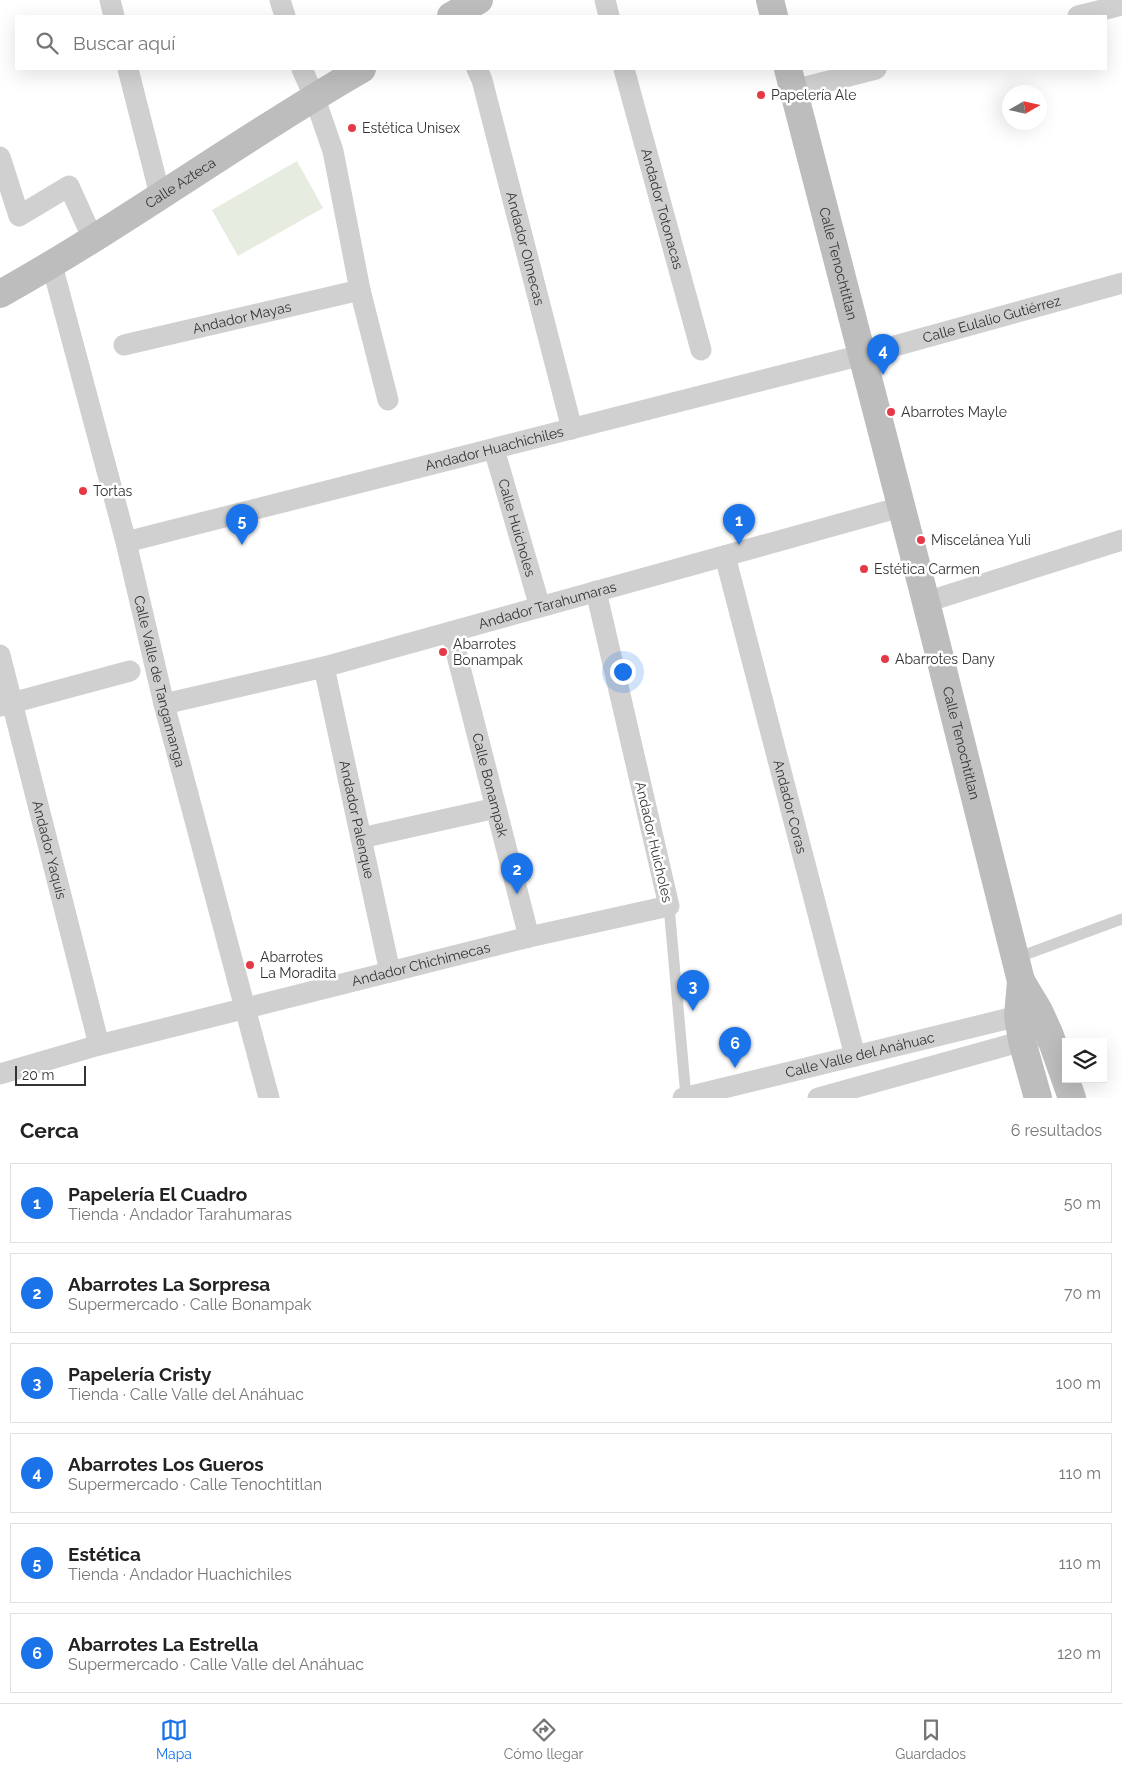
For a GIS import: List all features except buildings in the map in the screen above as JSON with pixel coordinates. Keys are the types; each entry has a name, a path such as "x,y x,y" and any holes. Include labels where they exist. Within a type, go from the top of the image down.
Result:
{"street":[{"path":"110,0 114,15"},
{"path":"280,0 285,15"},
{"path":"605,0 609,15"},
{"path":"770,0 774,15"},
{"path":"1082,15 1122,5"},
{"path":"128,70 160,195"},
{"path":"302,70 314,96 333,151 360,290 388,400"},
{"name":"Calle Azteca","path":"0,294 52,265 314,96 360,70"},
{"name":"Andador Olmecas","path":"477,70 482,80 572,429"},
{"name":"Andador Totonacas","path":"624,70 701,350"},
{"path":"791,80 868,70"},
{"name":"Calle Tenochtitlan","path":"791,80 1019,970 1032,1025 1038,1098"},
{"path":"0,157 19,216 69,186 92,239"},
{"name":"Calle Valle de Tangamanga","path":"52,265 126,542 164,704 269,1098"},
{"name":"Calle Eulalio Gutiérrez","path":"862,355 1122,283"},
{"name":"Andador Mayas","path":"124,345 360,290"},
{"name":"Andador Huachichiles","path":"126,542 862,355"},
{"name":"Calle Huicholes","path":"494,449 540,607"},
{"name":"Andador Tarahumaras","path":"164,704 324,667 901,508"},
{"path":"926,602 1122,540"},
{"name":"Andador Coras","path":"725,556 855,1056"},
{"name":"Andador Huicholes","path":"596,592 670,906"},
{"name":"Calle Bonampak","path":"451,632 529,937"},
{"name":"Andador Yaquis","path":"0,655 6,704 99,1045"},
{"name":"Andador Palenque","path":"324,667 390,972"},
{"path":"6,704 130,671"},
{"path":"361,838 496,808"},
{"name":"Andador Chichimecas","path":"0,1074 99,1045 529,937 670,906"},
{"name":"Calle Tenochtitlan","path":"1032,1025 1072,1098"},
{"name":"Calle Valle del Anáhuac","path":"684,1098 855,1056 1032,1025"},
{"name":"Calle Valle del Anáhuac","path":"818,1098 1032,1025"}],"lane":[{"name":"Andador Huicholes","path":"670,906 684,1098"},
{"path":"1019,970 1122,919"}],"shaded area":[{"path":"297,161 323,208 238,256 212,210"}],"place":[{"name":"Papelería Ale","path":"761,95"},
{"name":"Estética Unisex","path":"352,128"},
{"name":"Abarrotes Los Gueros","path":"883,375"},
{"name":"Abarrotes Mayle","path":"891,412"},
{"name":"Tortas","path":"83,491"},
{"name":"Miscelánea Yuli","path":"921,540"},
{"name":"Estética","path":"242,545"},
{"name":"Papelería El Cuadro","path":"739,545"},
{"name":"Estética Carmen","path":"864,569"},
{"name":"Abarrotes Bonampak","path":"443,652"},
{"name":"Abarrotes Dany","path":"885,659"},
{"name":"Abarrotes La Sorpresa","path":"517,894"},
{"name":"Abarrotes La Moradita","path":"250,965"},
{"name":"Papelería Cristy","path":"693,1011"},
{"name":"Abarrotes La Estrella","path":"735,1068"}]}
